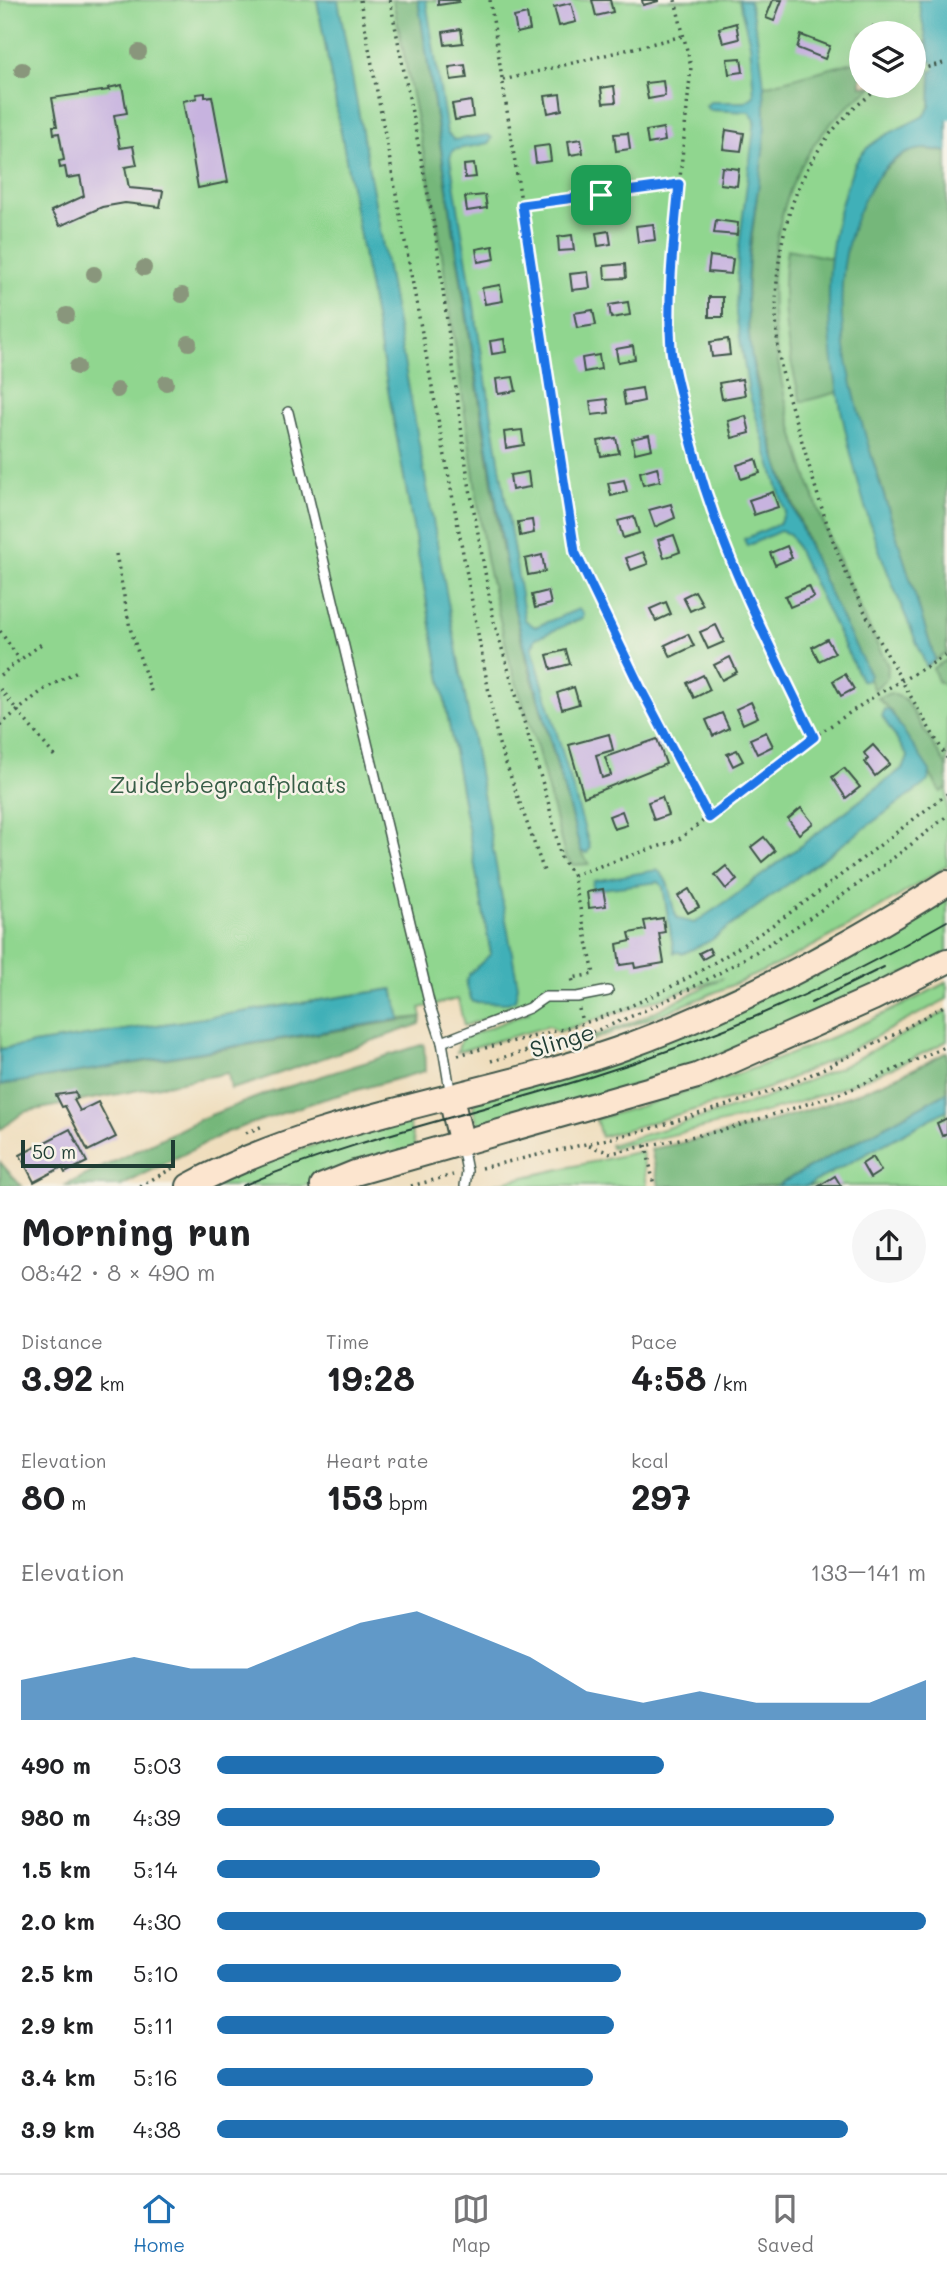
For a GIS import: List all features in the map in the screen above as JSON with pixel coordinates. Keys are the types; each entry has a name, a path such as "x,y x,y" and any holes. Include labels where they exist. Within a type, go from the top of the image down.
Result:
{"main road":[{"name":"Slinge","path":"182,1177 321,1129 451,1098 617,1049 770,985 885,923 947,883"},
{"path":"323,1186 355,1173 697,1076 873,998 947,961"},
{"path":"451,1098 462,1144"}],"lane":[{"path":"288,412 430,1006 442,1042 451,1098"},
{"path":"442,1042 529,1008 545,998 577,997 608,991"},
{"path":"462,1144 467,1171 465,1186"}],"path":[{"path":"360,0 409,276 498,741 545,874"},
{"path":"390,0 435,230 467,472 494,622 548,801 561,858 573,875 594,974 572,978 582,1022"},
{"path":"490,0 575,552 642,691 709,818"},
{"path":"675,0 691,67 669,289 671,352 687,429 713,517 758,625 814,737"},
{"path":"503,80 683,36"},
{"path":"926,67 947,62"},
{"path":"864,98 855,104 819,146 789,210 778,267 778,347 820,506 853,588 901,681 947,758"},
{"path":"522,205 679,184"},
{"path":"116,554 130,628 152,694"},
{"path":"0,631 20,660"},
{"path":"0,675 44,642"},
{"path":"573,875 678,840 814,737 947,655"},
{"path":"0,725 43,690 77,671"},
{"path":"0,689 56,758"},
{"path":"445,1059 612,1013 677,983 759,936 947,794"},
{"name":"Slinge","path":"448,1072 601,1029 671,999 747,959 875,873 947,816"},
{"path":"411,1186 467,1171 587,1146 785,1087 893,1034 947,1003"},
{"path":"587,1146 611,1153 724,1130 845,1092 947,1046"},
{"path":"243,1134 276,1121"},
{"path":"646,1145 654,1186"},
{"path":"141,1186 182,1177"}],"green space":[{"name":"Zuiderbegraafplaats","path":"0,0 317,0 491,954 486,961 507,1003 327,0 947,0 947,866 795,956 705,997 590,1041 590,1038 638,1020 723,978 558,1032 549,1026 457,1052 461,1039 529,1012 521,1006 464,1026 458,999 420,1008 422,1017 400,1019 393,989 0,1049"},
{"path":"393,0 418,0 501,543 522,643 581,851 589,864 573,865 565,856 537,747 510,663 486,559 437,220"},
{"path":"926,42 931,62 926,63"},
{"path":"849,63 849,98 862,98 816,142 784,209 773,285 779,365 797,446 825,526 888,666 887,678 874,690 817,566 778,463 750,350 747,303 749,259 764,141 764,86"},
{"path":"917,148 947,152 947,653 935,660 854,403 848,380 841,316 846,249 855,217 869,189 889,165"},
{"path":"787,249 831,258 829,310 839,392 801,402 792,364 784,307"},
{"path":"947,660 947,687 938,681 933,668"},
{"path":"890,693 905,699 947,767 947,788 941,792 891,711 878,698"},
{"path":"947,891 947,955 685,1070 489,1130 477,1123 473,1107 481,1096 556,1075"},
{"path":"947,982 947,999 841,1055 769,1088 601,1137 596,1119 731,1077 819,1043"},
{"path":"947,1011 947,1041 866,1078 825,1094 740,1119 611,1148 610,1145 763,1099 841,1067"},
{"path":"422,1017 420,1024 231,1089 228,1073 24,1112 0,1130 0,1085"},
{"path":"424,1044 425,1071 321,1100 227,1132 121,1186 64,1186 203,1118 265,1094"},
{"path":"947,1052 947,1092 776,1186 659,1186 651,1149 803,1112 912,1070"},
{"path":"947,1104 947,1186 791,1186"},
{"path":"394,1119 397,1126 409,1123 416,1150 304,1186 207,1186 271,1159"},
{"path":"642,1151 647,1186 484,1186"},
{"path":"0,1162 21,1186 0,1186"}],"water":[{"path":"317,0 338,0 518,986 515,1000 508,1003 472,1002 466,983 468,975 491,954"},
{"path":"418,0 426,0 447,133 454,140 488,135 492,138 489,143 453,150 450,158 525,620 535,627 579,609 584,614 583,618 536,638 532,647 590,848 587,853 581,851 511,596"},
{"path":"739,0 749,0 764,88 764,142 747,284 751,352 760,400 772,448 789,496 807,543 870,675 867,681 861,680 790,534 780,531 747,546 744,539 779,524 785,512 749,393 736,314 738,255 755,120 749,112 709,110 706,106 710,102 745,102 754,96 750,44"},
{"path":"918,0 947,0 947,56 931,62 926,21 922,21"},
{"path":"947,68 947,152 924,149 904,154 879,175 854,223 844,261 841,299 850,377 860,416 935,660 926,666 874,536 847,440 833,358 829,277 843,198 857,161 865,150 878,140 925,115 930,106 931,71"},
{"path":"884,709 890,711 930,771 929,781 710,941 682,954 674,953 663,887 659,882 592,890 593,881 657,870 666,880 678,919 694,923 733,897 904,767 908,757 882,716"},
{"path":"393,989 400,1019 0,1085 0,1049"},
{"path":"947,1092 947,1110 807,1186 776,1186"}],"building":[{"path":"438,0 459,0 459,2 438,5"},
{"path":"592,0 610,0 613,12 596,16"},
{"path":"642,0 659,0 659,1 643,5"},
{"path":"773,0 782,0 774,21 766,18"},
{"path":"571,3 576,22 559,26 554,7"},
{"path":"527,14 530,30 517,33 514,17"},
{"path":"736,23 739,39 723,43 719,28"},
{"path":"461,29 463,43 445,45 443,32"},
{"path":"801,35 830,46 825,59 797,48"},
{"path":"741,58 743,72 729,74 727,59"},
{"path":"465,65 467,78 451,80 449,67"},
{"path":"663,81 665,96 648,99 645,83"},
{"path":"122,85 127,113 114,115 120,148 133,146 137,165 125,167 129,188 163,191 160,207 125,203 102,207 60,226 51,211 84,196 80,176 67,178 65,167 60,168 59,161 64,160 59,133 54,134 53,126 57,126 52,98 109,90 108,88"},
{"path":"614,86 616,102 603,103 601,88"},
{"path":"205,93 205,97 212,96 228,182 198,188 183,101 197,98 196,94"},
{"path":"560,94 562,110 548,113 545,96"},
{"path":"471,101 473,117 455,120 452,104"},
{"path":"663,128 665,141 648,144 646,131"},
{"path":"726,130 744,133 741,151 723,149"},
{"path":"628,133 630,149 616,151 614,134"},
{"path":"581,139 583,153 570,155 568,141"},
{"path":"549,145 551,161 536,163 534,147"},
{"path":"474,164 476,177 465,178 464,165"},
{"path":"722,167 739,169 737,186 720,184"},
{"path":"485,195 487,208 467,211 465,197"},
{"path":"716,220 738,223 737,235 714,233"},
{"path":"653,224 655,240 638,242 636,226"},
{"path":"609,231 611,244 598,246 596,233"},
{"path":"572,235 574,250 559,251 558,237"},
{"path":"493,246 495,259 478,262 476,249"},
{"path":"710,256 733,259 731,274 708,272"},
{"path":"625,264 626,278 605,279 604,266"},
{"path":"588,272 590,288 572,290 570,274"},
{"path":"500,285 503,301 485,304 482,288"},
{"path":"709,297 723,297 723,317 709,317"},
{"path":"628,302 630,315 611,318 609,305"},
{"path":"593,310 596,325 577,328 574,313"},
{"path":"504,339 506,352 492,354 490,341"},
{"path":"728,339 730,355 712,357 710,342"},
{"path":"633,346 635,359 618,362 616,349"},
{"path":"599,355 601,369 584,372 582,358"},
{"path":"513,377 516,391 498,394 496,379"},
{"path":"742,379 745,395 722,399 719,383"},
{"path":"642,388 644,401 625,405 623,391"},
{"path":"607,399 609,413 592,415 590,401"},
{"path":"746,416 750,433 732,438 728,421"},
{"path":"522,430 524,445 506,448 504,432"},
{"path":"649,435 652,449 635,453 632,439"},
{"path":"616,438 619,453 601,456 598,441"},
{"path":"756,459 760,473 741,479 737,465"},
{"path":"657,467 660,481 643,485 640,472"},
{"path":"528,472 530,487 512,490 510,475"},
{"path":"624,480 627,492 611,496 608,483"},
{"path":"773,492 778,507 754,515 749,500"},
{"path":"671,504 675,518 655,527 649,510"},
{"path":"634,517 639,533 623,538 618,521"},
{"path":"532,520 534,533 520,536 518,522"},
{"path":"674,535 680,552 664,558 658,540"},
{"path":"787,546 792,558 775,565 770,553"},
{"path":"643,552 648,564 631,570 626,558"},
{"path":"542,555 545,572 528,575 525,559"},
{"path":"809,586 814,597 790,607 785,596"},
{"path":"548,591 551,604 535,608 532,595"},
{"path":"695,591 703,605 690,611 683,597"},
{"path":"666,602 671,614 656,621 650,609"},
{"path":"716,625 724,642 708,649 700,632"},
{"path":"688,634 694,646 671,657 665,645"},
{"path":"827,639 835,653 819,661 812,647"},
{"path":"566,650 570,664 551,669 547,655"},
{"path":"730,657 737,672 722,680 714,665"},
{"path":"845,674 854,689 841,696 833,681"},
{"path":"703,675 710,690 694,698 687,683"},
{"path":"574,687 579,704 562,709 557,693"},
{"path":"751,702 758,717 743,724 736,709"},
{"path":"722,713 729,728 713,736 706,720"},
{"path":"766,732 773,746 757,754 750,739"},
{"path":"609,734 613,750 596,755 602,778 611,775 605,757 657,739 666,764 584,797 569,745"},
{"path":"873,745 890,764 875,776 865,762 868,759 864,753"},
{"path":"737,750 743,761 733,766 727,754"},
{"path":"844,768 860,787 846,798 832,777"},
{"path":"662,797 668,815 654,820 648,802"},
{"path":"801,808 813,823 799,834 788,819"},
{"path":"622,811 627,825 614,829 609,816"},
{"path":"764,837 775,851 762,862 751,847"},
{"path":"726,866 737,880 726,889 715,875"},
{"path":"603,889 606,906 589,908 587,892"},
{"path":"689,889 699,907 688,913 678,896"},
{"path":"663,918 665,932 659,933 664,963 635,968 634,963 620,965 617,944 631,941 629,933 646,930 644,921"},
{"path":"709,948 712,954 703,959 699,953"},
{"path":"75,1092 78,1098 74,1100 80,1111 98,1102 116,1137 88,1151 65,1106 62,1107 56,1095"},
{"path":"947,1118 947,1133 942,1136 937,1123"},
{"path":"70,1129 87,1162 65,1173 62,1167 34,1182 20,1155"},
{"path":"873,1157 881,1171 870,1178 862,1164"},
{"path":"835,1176 841,1186 819,1186"}],"waterway":[{"path":"940,0 947,109"}],"tram line":[{"path":"242,1186 327,1154 587,1078 726,1029 860,968 947,921"},
{"path":"811,1003 884,967"}],"route":[{"path":"679,184 669,289 671,352 687,429 713,517 758,625 814,737 709,818 642,691 575,552 522,205 601,195 679,184"}]}
